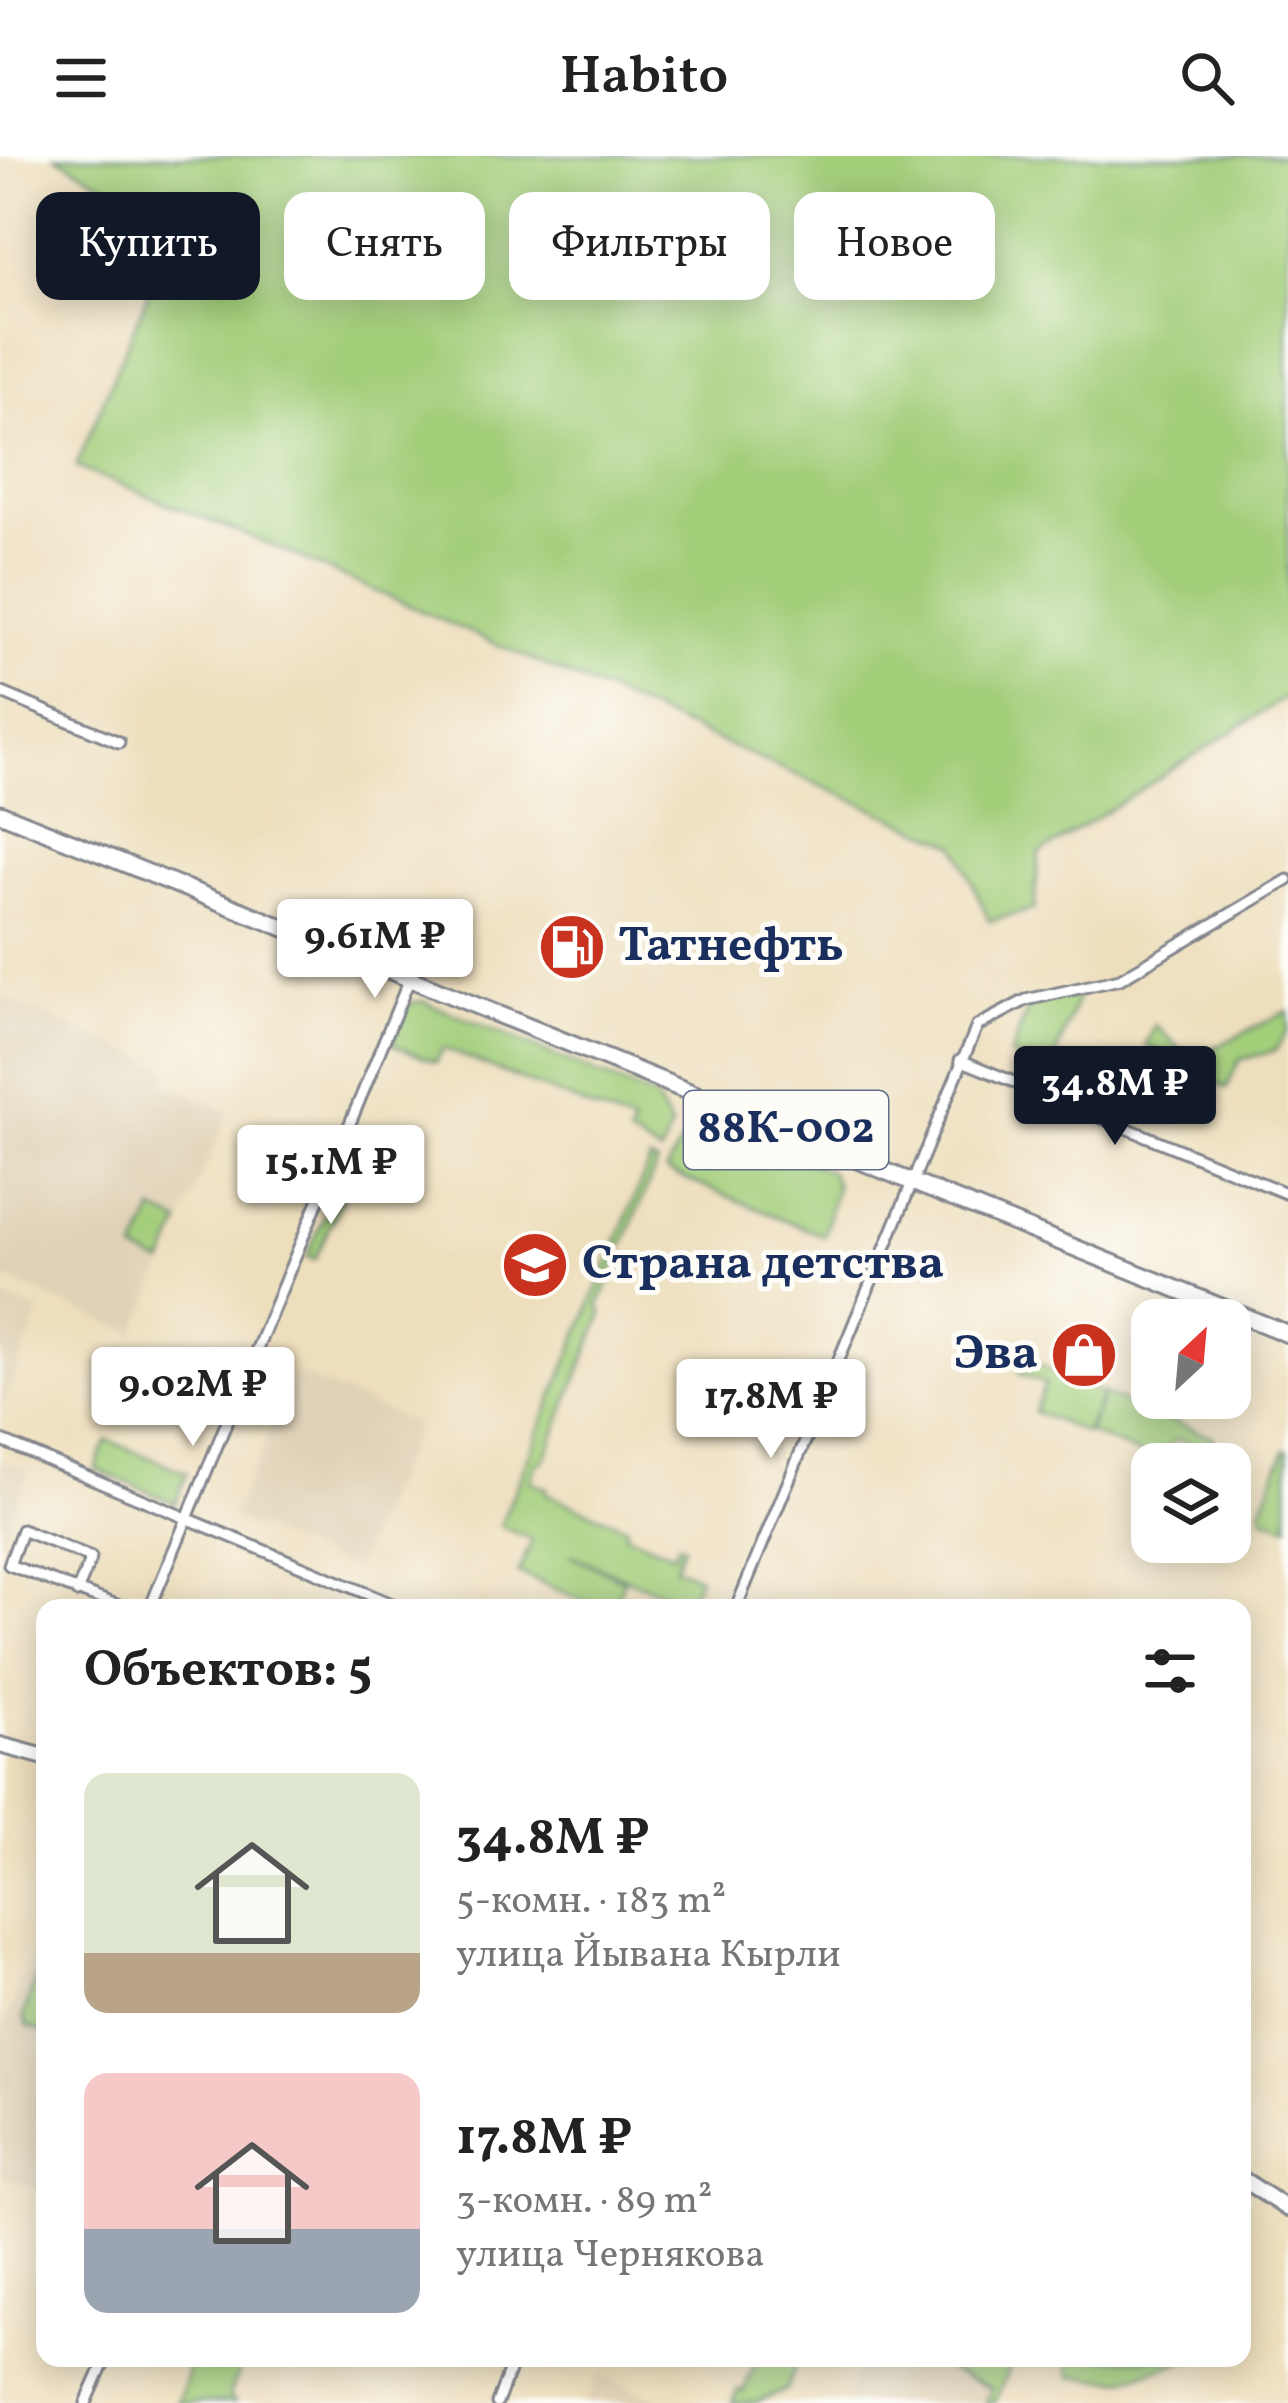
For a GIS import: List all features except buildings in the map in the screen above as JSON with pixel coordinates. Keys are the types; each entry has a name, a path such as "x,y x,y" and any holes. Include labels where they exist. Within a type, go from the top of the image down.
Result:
{"main road":[{"name":"88К-002","path":"0,813 1288,1334"}],"street":[{"path":"0,692 119,742"},
{"path":"740,1599 977,1026 991,1015 1084,982 1120,979 1288,880"},
{"path":"154,1599 410,978"},
{"path":"960,1060 1288,1194"},
{"path":"0,1440 380,1599"},
{"path":"77,1592 91,1558 22,1530 9,1564 77,1592 98,1599"},
{"path":"0,1745 36,1755"},
{"path":"1251,2186 1288,2209"},
{"path":"86,2403 102,2367"},
{"path":"497,2403 511,2367"}],"shaded area":[{"path":"0,997 172,1069 166,1085 229,1111 135,1334 0,1277"},
{"path":"0,1295 40,1311 0,1414"},
{"path":"295,1372 417,1425 354,1570 232,1517"},
{"path":"0,1460 29,1472 0,1543"},
{"path":"36,1946 36,2189 0,2175 0,2037"},
{"path":"860,2367 942,2367 992,2388 985,2403 845,2403"},
{"path":"599,2374 668,2403 587,2403"}],"green space":[{"path":"56,156 1288,156 1288,696 1039,854 1034,909 989,921 956,845 261,541 76,467 145,300 260,300 260,192 118,192"},
{"path":"1080,992 1050,1071 1010,1055 1030,1003"},
{"path":"423,1001 655,1098 671,1127 661,1154 629,1136 633,1125 443,1048 436,1062 392,1044 409,1003"},
{"path":"1288,1011 1288,1030 1275,1051 1239,1060 1227,1088 1163,1061 1165,1054 1146,1046 1155,1025 1191,1059"},
{"path":"720,1123 831,1172 836,1186 824,1236 666,1171 686,1137 700,1127"},
{"path":"350,1155 359,1158 315,1260 307,1257"},
{"path":"650,1160 657,1163 599,1305 603,1313 544,1461 537,1462 530,1481 547,1488 545,1493 627,1527 625,1534 673,1554 678,1543 683,1545 675,1567 699,1577 690,1599 678,1599 570,1555 624,1580 617,1599 579,1599 518,1573 532,1540 500,1526"},
{"path":"154,1211 181,1223 163,1264 135,1252"},
{"path":"1027,1359 1102,1393 1086,1433 1034,1412 1045,1384 1019,1373"},
{"path":"1103,1394 1131,1405 1131,1419 1167,1419 1213,1437 1210,1443 1178,1439 1174,1443 1131,1443 1131,1450 1088,1433"},
{"path":"107,1440 187,1473 175,1503 95,1469"},
{"path":"1285,1449 1288,1526 1263,1517 1261,1509"},
{"path":"36,1978 36,2030 27,2026 23,2017"},
{"path":"186,2367 240,2367 229,2396 235,2403 177,2403"},
{"path":"753,2367 795,2367 786,2390 756,2403 732,2403 737,2391 743,2392"},
{"path":"942,2367 1009,2367 995,2403 986,2403 991,2388"},
{"path":"1070,2367 1165,2367 1119,2380 1071,2376"}],"place":[{"name":"Татнефть","path":"572,947"},
{"name":"Страна детства","path":"535,1265"},
{"name":"Эва","path":"1084,1355"}]}
